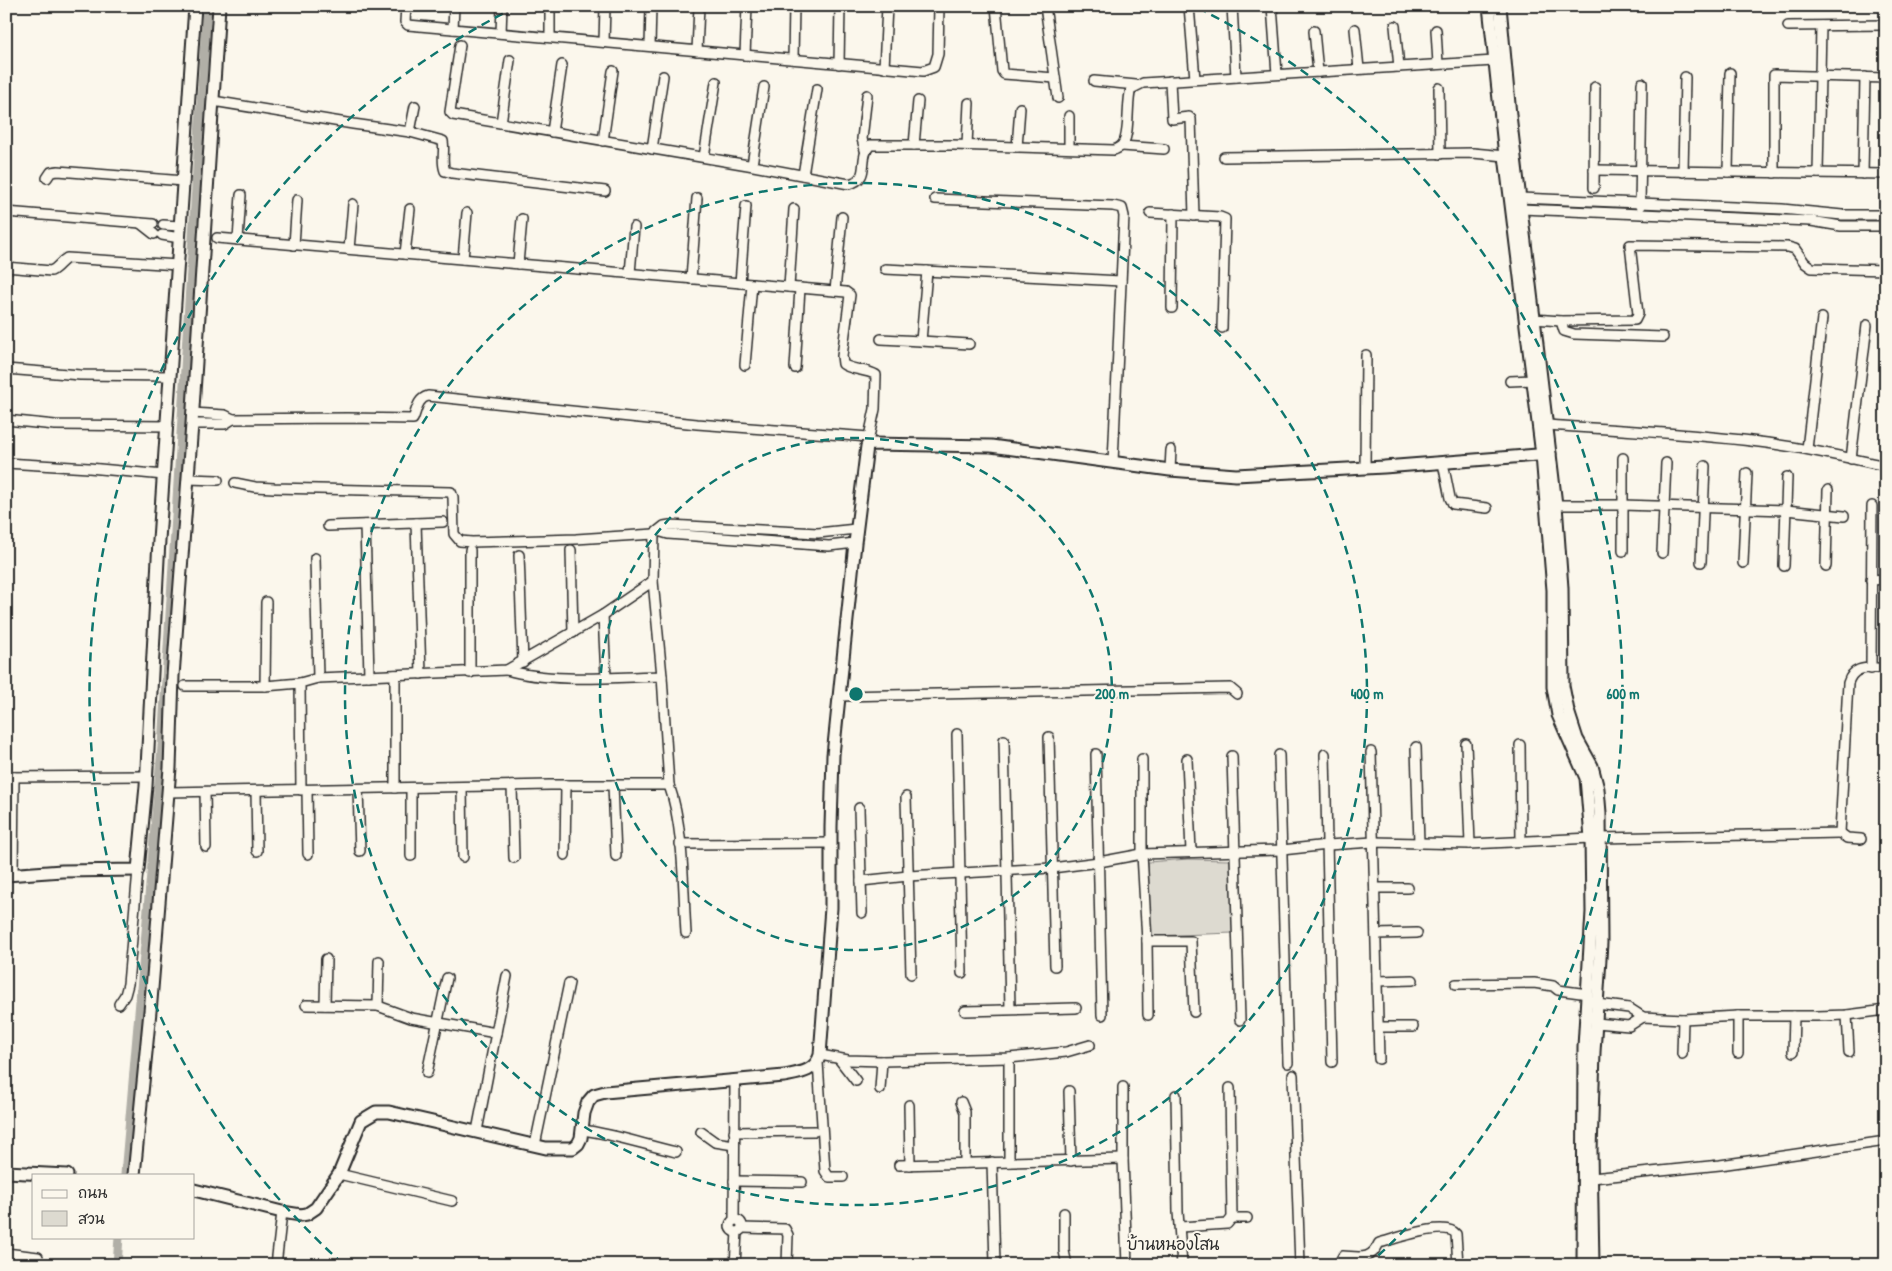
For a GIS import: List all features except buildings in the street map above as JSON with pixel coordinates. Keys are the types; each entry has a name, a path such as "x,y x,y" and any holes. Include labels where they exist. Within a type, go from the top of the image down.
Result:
{"street":[{"path":"119,1004 125,995 128,984 146,776 195,6"},
{"path":"134,1174 152,992 168,792 173,676 219,6"},
{"path":"406,6 406,24 923,72 934,67 938,54 939,6"},
{"path":"453,29 454,6"},
{"path":"501,33 502,6"},
{"path":"550,6 550,37"},
{"path":"604,42 605,6"},
{"path":"650,46 651,6"},
{"path":"697,51 699,6"},
{"path":"745,55 747,6"},
{"path":"792,59 794,6"},
{"path":"839,64 840,6"},
{"path":"884,68 887,6"},
{"path":"996,6 1002,71 1004,74 1055,78"},
{"path":"1045,6 1058,98"},
{"path":"1189,6 1195,79"},
{"path":"1232,6 1236,77"},
{"path":"1272,6 1277,74"},
{"path":"1489,6 1520,203 1547,425 1546,454 1553,590 1554,687 1558,716 1586,778 1596,838 1601,934 1591,1151 1594,1265"},
{"path":"1500,6 1499,61 1505,156 1533,380 1556,505 1562,588 1563,686 1571,721 1578,740 1592,766 1598,789 1584,1047 1583,1265"},
{"path":"1788,26 1886,25"},
{"path":"1395,26 1399,67"},
{"path":"1818,173 1821,26"},
{"path":"1355,29 1359,69"},
{"path":"1436,30 1438,64"},
{"path":"1314,31 1318,72"},
{"path":"460,45 451,114 752,165 850,184 858,182 862,178 866,150 862,139 867,95"},
{"path":"501,123 510,60"},
{"path":"1122,146 1126,137 1128,97 1131,88 1144,83 1499,61"},
{"path":"552,132 562,65"},
{"path":"603,141 613,71"},
{"path":"1728,172 1730,73"},
{"path":"1774,173 1774,75 1886,78"},
{"path":"652,149 664,76"},
{"path":"1683,172 1685,77"},
{"path":"1863,174 1865,77"},
{"path":"1094,81 1136,85"},
{"path":"1170,81 1172,118 1189,117 1191,120 1194,216"},
{"path":"704,158 716,82"},
{"path":"1640,213 1642,83"},
{"path":"752,165 764,87"},
{"path":"1594,188 1595,87"},
{"path":"1439,88 1440,154"},
{"path":"803,175 817,89"},
{"path":"213,101 410,132 443,141 443,166 446,171 452,174 605,191"},
{"path":"914,145 918,101"},
{"path":"967,146 969,104"},
{"path":"410,132 415,106"},
{"path":"1017,147 1020,108"},
{"path":"1069,116 1069,148"},
{"path":"866,150 870,146 914,145 1114,150 1122,146 1164,149"},
{"path":"1224,157 1473,153 1505,156"},
{"path":"1594,170 1886,174"},
{"path":"47,178 51,172 58,171 184,181"},
{"path":"238,240 241,195"},
{"path":"691,279 697,198"},
{"path":"935,199 1113,206 1122,208 1124,216 1113,462"},
{"path":"294,245 297,200"},
{"path":"1520,203 1640,202 1782,209 1842,215 1886,215"},
{"path":"1520,203 1640,213 1811,221 1841,226 1886,226"},
{"path":"349,249 353,204"},
{"path":"740,283 746,206"},
{"path":"1761,208 1761,220"},
{"path":"406,254 410,209"},
{"path":"789,287 794,209"},
{"path":"1782,209 1782,221"},
{"path":"6,212 180,226"},
{"path":"463,259 467,213"},
{"path":"1150,213 1220,217 1225,219 1222,328"},
{"path":"1172,308 1173,214"},
{"path":"835,291 842,217"},
{"path":"518,264 522,219"},
{"path":"140,223 158,235 180,238"},
{"path":"630,274 634,227"},
{"path":"218,238 835,291 846,292 850,295 842,356 843,364 846,367 868,370 876,375 875,410 868,442 854,543 834,755 831,908 819,1059 825,1171 829,1176 843,1177"},
{"path":"1534,319 1561,321 1635,320 1638,314 1630,245 1788,248 1796,249 1805,263 1812,268 1886,270"},
{"path":"6,267 51,271 58,268 67,258 178,265"},
{"path":"885,269 1121,281"},
{"path":"921,341 927,271"},
{"path":"745,365 752,284"},
{"path":"795,368 800,288"},
{"path":"1807,449 1822,318"},
{"path":"1561,321 1564,331 1574,334 1663,336"},
{"path":"1851,459 1867,324"},
{"path":"881,339 969,344"},
{"path":"1365,468 1366,355"},
{"path":"6,369 80,375 170,376"},
{"path":"1510,381 1533,380"},
{"path":"192,418 225,424 233,419 413,419 419,401 422,397 428,396 868,442 871,444 991,446 1170,470 1236,475 1443,463 1546,454"},
{"path":"6,420 55,425 168,426"},
{"path":"1547,425 1759,442 1807,449 1886,466"},
{"path":"1170,470 1171,450"},
{"path":"1623,458 1623,551"},
{"path":"6,463 89,468 164,476"},
{"path":"1443,463 1453,504 1487,508"},
{"path":"1662,554 1666,464"},
{"path":"1702,562 1705,466"},
{"path":"1743,563 1747,473"},
{"path":"1784,566 1787,477"},
{"path":"188,479 218,480"},
{"path":"235,483 274,488 451,492 453,497 454,534 460,540 472,542 576,539 656,532 829,546 854,543"},
{"path":"1826,566 1828,490"},
{"path":"1556,505 1786,510 1844,516"},
{"path":"1871,669 1872,506"},
{"path":"328,526 443,522"},
{"path":"416,523 421,674"},
{"path":"365,525 369,676"},
{"path":"686,933 680,844 673,798 668,785 662,676 653,581 656,532 664,526 818,533 856,529"},
{"path":"470,550 470,673"},
{"path":"571,550 572,633"},
{"path":"519,555 523,662"},
{"path":"315,558 318,678"},
{"path":"1872,580 1886,579"},
{"path":"185,686 265,686 300,683 318,678 506,670 603,615 653,581"},
{"path":"265,686 266,602"},
{"path":"603,615 606,677"},
{"path":"1840,833 1848,683 1851,675 1856,670 1886,668"},
{"path":"506,670 519,674 552,677 662,676"},
{"path":"395,675 395,788"},
{"path":"300,683 308,854"},
{"path":"840,696 1119,692 1221,688 1230,688 1237,694"},
{"path":"957,734 958,873 962,973"},
{"path":"1048,737 1055,966"},
{"path":"1004,740 1010,1009"},
{"path":"1466,744 1470,844"},
{"path":"1520,745 1522,841"},
{"path":"1416,747 1419,843"},
{"path":"1371,752 1379,1059"},
{"path":"1096,754 1102,1015"},
{"path":"1325,754 1332,1062"},
{"path":"1279,755 1288,1063"},
{"path":"1232,756 1240,1020"},
{"path":"1142,759 1142,854 1147,941 1148,1015"},
{"path":"1187,759 1191,852"},
{"path":"138,870 10,875 10,777 146,776"},
{"path":"566,785 566,854"},
{"path":"613,785 616,856"},
{"path":"168,792 668,785"},
{"path":"512,786 514,858"},
{"path":"462,787 463,857"},
{"path":"358,788 360,850"},
{"path":"410,788 411,856"},
{"path":"256,791 258,851"},
{"path":"205,792 206,847"},
{"path":"906,797 910,974"},
{"path":"859,808 862,913"},
{"path":"862,881 908,876 1052,868 1142,854 1282,850 1373,842 1470,844 1596,838 1840,833 1847,838 1861,839"},
{"path":"680,844 831,843"},
{"path":"1375,888 1408,888"},
{"path":"1376,934 1417,933"},
{"path":"1147,941 1191,941 1194,1012"},
{"path":"325,1005 326,959"},
{"path":"378,1006 379,961"},
{"path":"477,1131 507,976"},
{"path":"427,1073 447,978"},
{"path":"1377,981 1413,980"},
{"path":"535,1146 569,983"},
{"path":"1456,984 1534,983 1553,986 1558,990 1588,994"},
{"path":"1597,1004 1629,1008 1644,1017 1683,1018 1847,1015 1886,1010"},
{"path":"306,1005 378,1006 411,1018 496,1033"},
{"path":"965,1011 1076,1008"},
{"path":"1847,1015 1849,1052"},
{"path":"1738,1016 1738,1053"},
{"path":"1793,1052 1794,1016"},
{"path":"1596,1023 1629,1026 1644,1017"},
{"path":"1682,1054 1683,1018"},
{"path":"1379,1027 1413,1027"},
{"path":"195,1190 282,1212 301,1215 311,1212 324,1198 339,1174 361,1121 376,1112 390,1112 535,1146 573,1148 578,1144 588,1102 594,1095 606,1092 784,1076 804,1072 819,1059 882,1061 1009,1058 1066,1052 1090,1045"},
{"path":"1009,1058 1009,1162"},
{"path":"839,1059 856,1081"},
{"path":"880,1088 882,1061"},
{"path":"1293,1076 1300,1265"},
{"path":"735,1080 734,1220 730,1226 731,1229 739,1230 785,1229 788,1235 787,1265"},
{"path":"1123,1087 1123,1159 1127,1265"},
{"path":"1180,1227 1227,1224 1232,1218 1230,1088"},
{"path":"1069,1091 1071,1161"},
{"path":"1176,1095 1177,1186 1182,1265"},
{"path":"961,1102 965,1112 965,1163"},
{"path":"909,1105 910,1164"},
{"path":"582,1130 606,1133 626,1140 676,1152"},
{"path":"734,1132 815,1131"},
{"path":"701,1132 715,1142 734,1145"},
{"path":"1592,1178 1720,1164 1886,1141"},
{"path":"899,1165 1123,1159"},
{"path":"992,1162 995,1264"},
{"path":"6,1172 47,1174"},
{"path":"339,1174 452,1201"},
{"path":"734,1181 802,1182"},
{"path":"276,1265 282,1212"},
{"path":"1064,1213 1064,1252 1067,1265"},
{"path":"1232,1218 1246,1218"},
{"path":"1338,1265 1342,1256 1370,1256 1375,1253 1379,1244 1411,1234 1443,1228 1454,1231 1456,1234 1458,1265"},
{"path":"735,1265 739,1230"},
{"path":"6,1253 38,1257"}],"green space":[{"path":"1188,859 1230,860 1233,933 1151,936 1148,862"}],"waterway":[{"path":"125,1174 162,746 207,6"},
{"path":"117,1265 119,1238"}],"district":[{"name":"บ้านหนองโสน","path":"1173,1244"}]}
